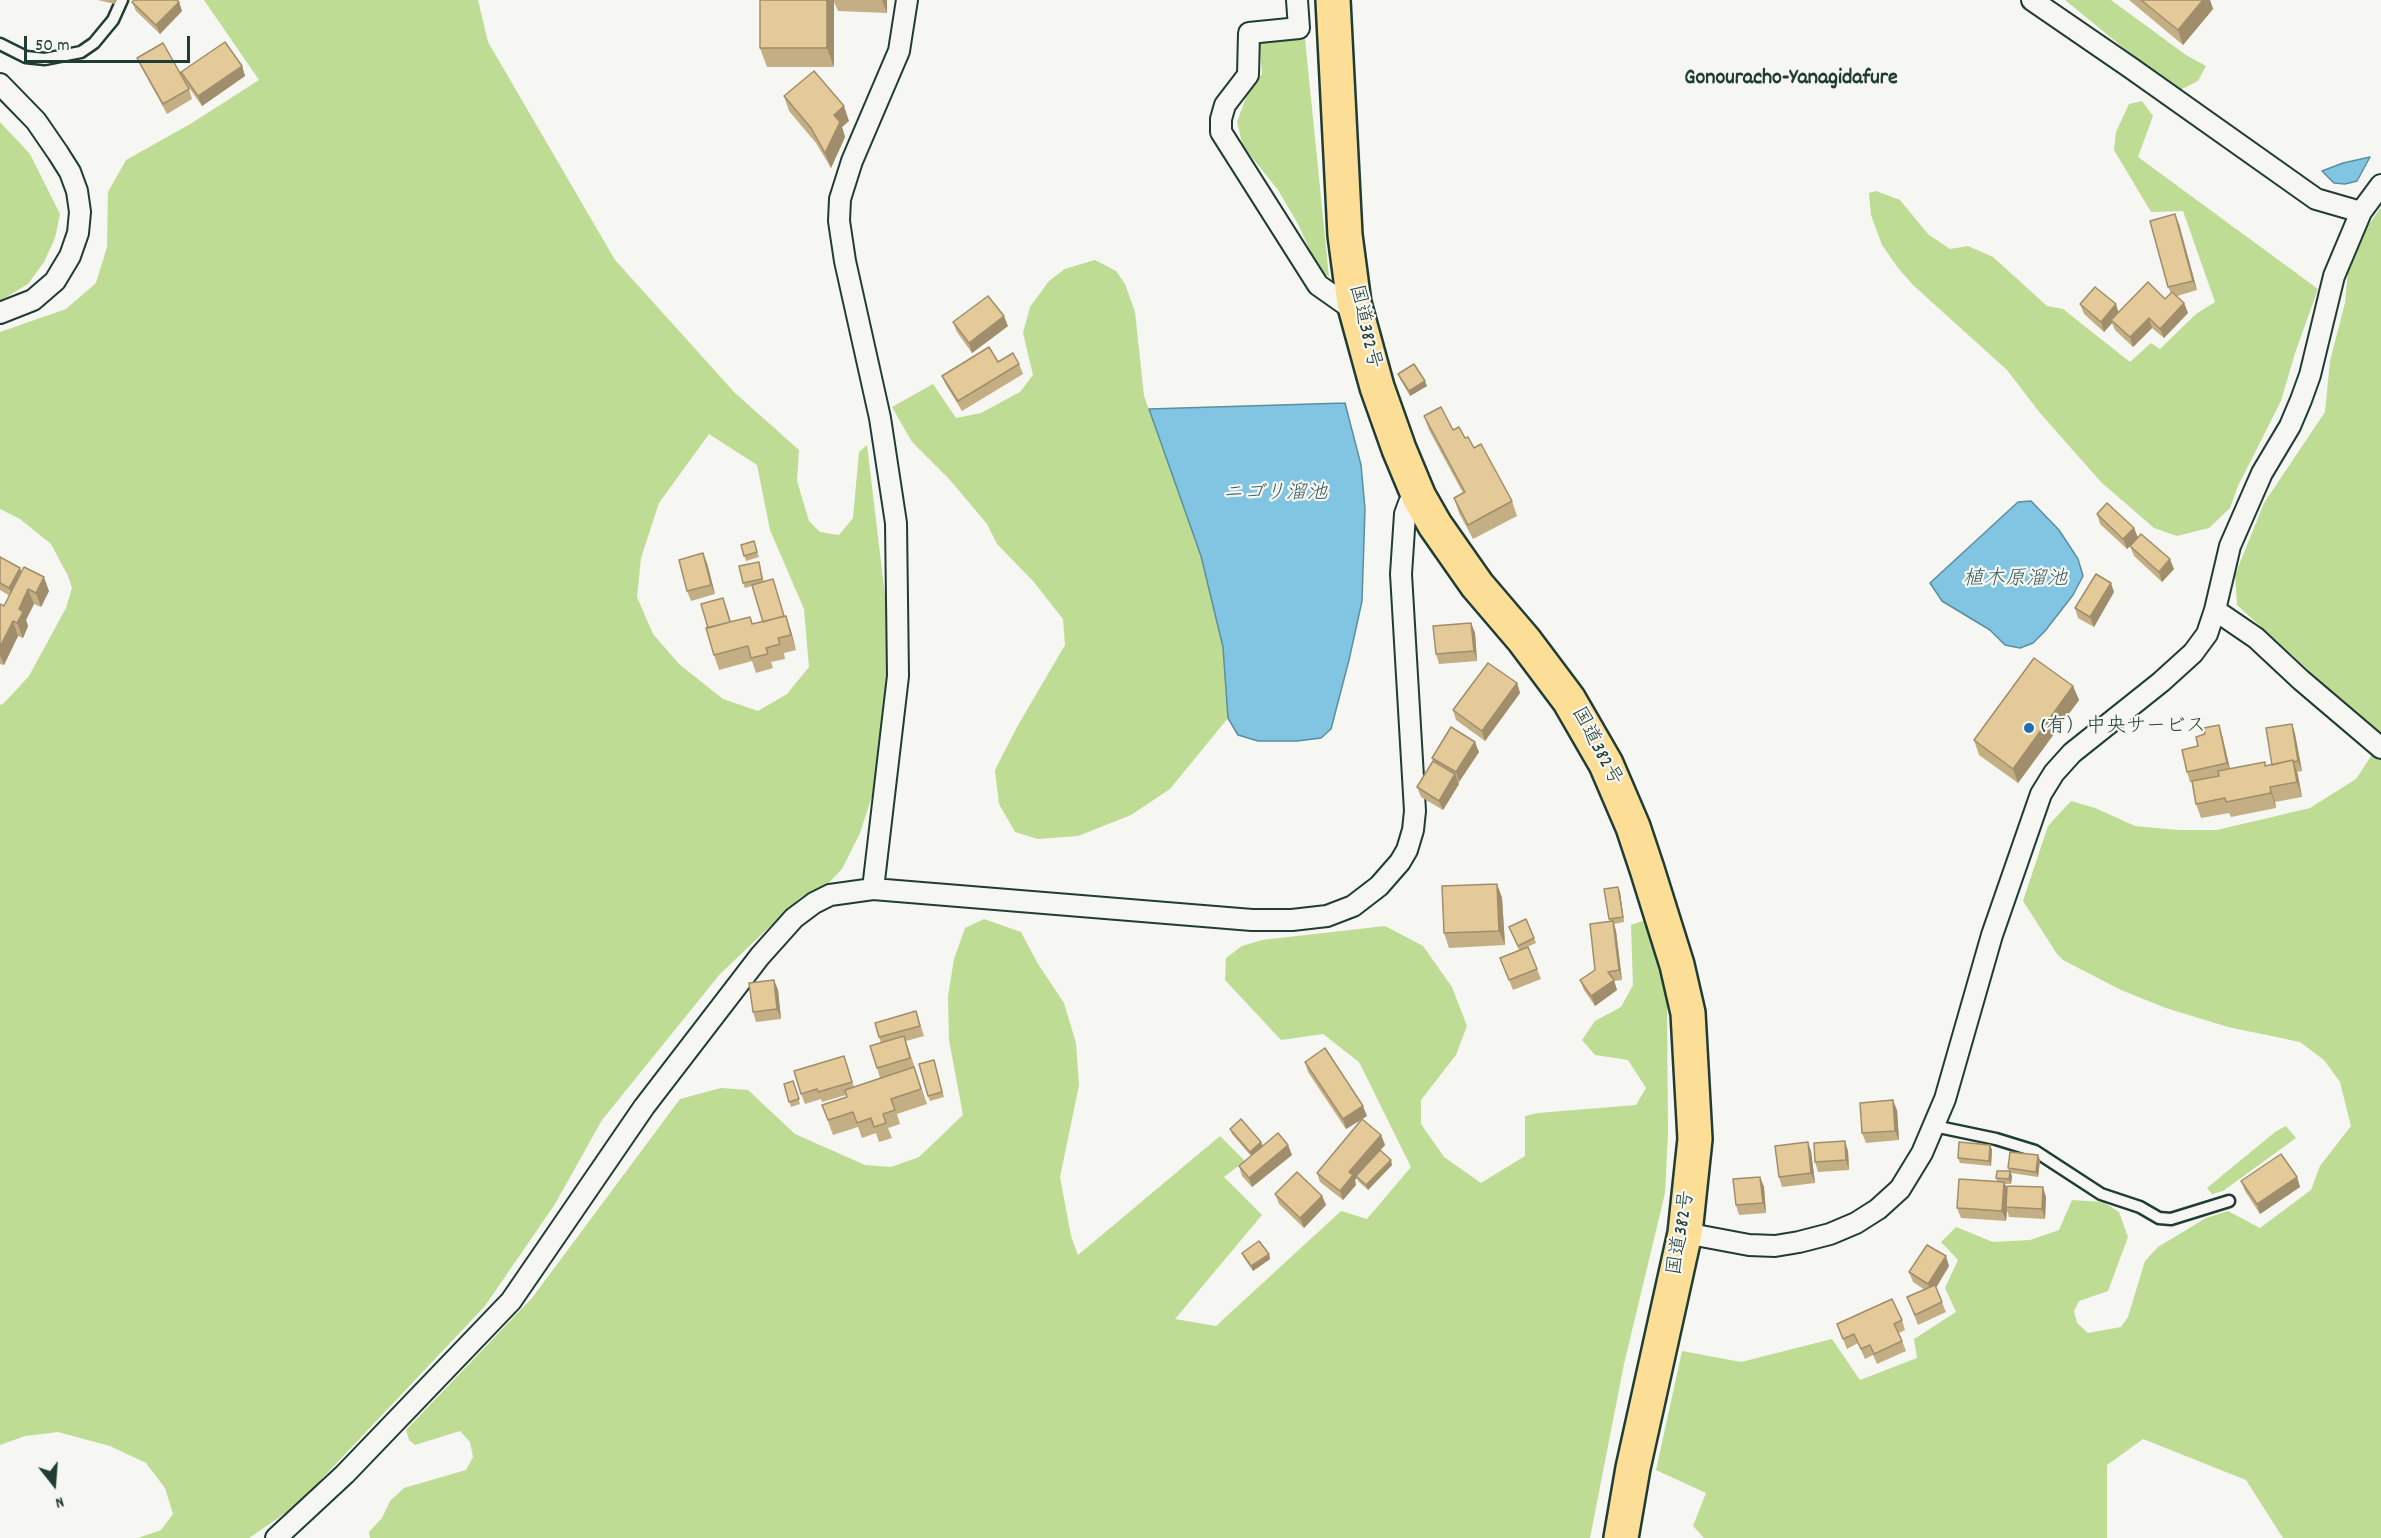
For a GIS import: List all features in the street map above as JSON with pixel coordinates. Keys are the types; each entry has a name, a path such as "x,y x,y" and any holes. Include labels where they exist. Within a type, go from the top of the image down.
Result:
{"highway":[{"name":"国道382号","path":"1333,0 1345,235 1354,303 1377,387 1419,497 1435,525 1476,585 1524,640 1569,700 1606,764 1633,827 1677,965 1688,1013 1695,1139 1685,1233 1633,1468 1621,1538"}],"street":[{"path":"873,889 898,676 896,523 880,418 844,261 839,221 840,199 852,160 899,51 907,0"},
{"path":"1297,0 1299,28 1249,33 1248,75 1225,105 1221,119 1221,132 1318,285 1345,304 1354,303"},
{"path":"2032,0 2316,199 2361,212"},
{"path":"0,84 36,121 70,172 77,191 80,212 78,233 70,256 55,281 33,300 0,313"},
{"path":"1685,1233 1713,1239 1774,1246 1830,1234 1856,1223 1878,1209 1900,1189 1922,1153 1945,1099 1992,935 2041,794 2054,772 2072,753 2161,682 2193,653 2207,634 2230,546 2262,473 2290,426 2310,375 2334,276 2361,212 2381,185"},
{"path":"276,1538 345,1474 511,1301 644,1107 760,956 794,918 830,895 873,889 1252,920 1292,920 1327,916 1353,906 1379,886 1400,862 1413,830 1415,811 1401,574 1404,514 1409,503 1419,497"},
{"path":"2215,610 2256,638 2301,680 2381,748"}],"lane":[{"path":"0,44 26,57 45,59 81,52 94,43 113,20 122,0"},
{"path":"1934,1126 1996,1139 2036,1151 2101,1194 2140,1207 2159,1218 2171,1219 2229,1201"}],"green space":[{"path":"204,0 478,0 488,42 615,260 735,393 799,450 797,481 809,521 820,532 839,535 853,518 859,452 867,445 890,637 887,707 872,796 860,833 842,869 824,888 801,897 720,974 602,1120 555,1204 485,1306 297,1505 249,1538 138,1538 161,1530 173,1514 165,1488 146,1463 110,1446 58,1432 25,1436 0,1445 0,705 29,676 66,608 72,588 51,544 20,519 0,509 0,332 66,309 96,283 107,247 108,192 126,160 192,123 259,80","holes":["709,434 757,465 770,530 804,609 809,667 787,694 758,711 723,699 679,664 653,634 637,597 641,558 659,503"]},
{"path":"2065,0 2111,0 2186,55 2206,66 2198,81 2180,90 2164,81"},
{"path":"1305,39 1329,277 1319,270 1298,224 1278,190 1243,146 1237,122 1248,92 1262,74 1259,40"},
{"path":"2142,101 2153,116 2138,157 2318,289 2281,401 2238,486 2230,508 2209,528 2177,536 2154,528 2101,482 2040,413 2007,370 1913,285 1882,245 1871,215 1869,193 1876,191 1900,200 1928,234 1950,249 1968,246 1993,257 2047,306 2063,309 2130,362 2151,343 2160,349 2196,314 2215,302 2183,211 2151,212 2114,150 2116,132 2129,104"},
{"path":"0,122 30,154 60,214 55,238 44,262 28,284 0,301"},
{"path":"2381,207 2381,736 2237,605 2235,575 2264,503 2325,412 2330,361 2345,303 2348,269 2365,230"},
{"path":"1095,260 1116,271 1125,284 1135,312 1144,396 1201,556 1223,647 1228,718 1170,789 1131,815 1078,836 1038,839 1015,832 999,804 995,770 1017,727 1065,645 1063,619 1033,581 997,544 987,524 950,480 912,442 892,407 933,384 956,418 981,413 1020,392 1033,375 1023,333 1030,307 1049,281 1065,269"},
{"path":"2381,741 2381,1538 2283,1538 2246,1480 2143,1439 2107,1465 2107,1538 1704,1538 1693,1526 1706,1493 1656,1470 1682,1351 1741,1362 1832,1339 1860,1380 1917,1358 1914,1339 1956,1312 1945,1288 1958,1260 1941,1242 1956,1227 1993,1242 2030,1240 2059,1230 2072,1200 2103,1202 2119,1212 2128,1237 2108,1291 2079,1301 2074,1311 2077,1323 2088,1333 2121,1327 2128,1317 2145,1261 2158,1247 2206,1218 2228,1211 2260,1228 2311,1190 2320,1166 2351,1126 2340,1082 2324,1060 2300,1042 2228,1027 2166,1008 2121,990 2063,960 2023,901 2048,826 2071,801 2095,808 2135,826 2178,830 2217,830 2310,808 2356,779"},
{"path":"984,919 1021,932 1038,964 1064,1003 1076,1043 1079,1085 1060,1177 1071,1236 1078,1255 1220,1136 1245,1161 1224,1177 1262,1215 1175,1319 1216,1326 1341,1211 1367,1219 1411,1167 1359,1062 1323,1034 1281,1040 1225,980 1226,958 1242,946 1262,940 1385,926 1423,946 1452,987 1467,1026 1456,1055 1421,1100 1421,1124 1444,1157 1481,1183 1525,1156 1525,1116 1636,1105 1646,1088 1628,1060 1595,1055 1582,1040 1595,1021 1621,1007 1633,985 1631,925 1645,920 1667,1001 1668,1133 1665,1193 1624,1364 1590,1538 370,1538 369,1532 382,1518 390,1501 404,1488 466,1470 473,1457 470,1442 460,1431 415,1445 409,1440 406,1430 532,1298 680,1099 721,1088 748,1090 795,1134 865,1165 891,1167 919,1157 963,1115 949,1040 948,996 954,959 965,928"},
{"path":"2286,1126 2296,1138 2223,1191 2212,1194 2207,1188 2275,1132"}],"water":[{"path":"2370,157 2357,181 2345,184 2334,183 2322,171 2343,163"},
{"name":"ニゴリ溜池","path":"1345,403 1361,465 1365,509 1362,601 1349,660 1331,729 1321,738 1297,741 1258,741 1238,735 1228,718 1223,647 1201,556 1149,409"},
{"name":"植木原溜池","path":"2031,501 2059,530 2078,559 2083,576 2073,595 2045,631 2033,643 2020,648 2005,645 1990,630 1942,601 1930,583 2018,502"}],"building":[{"path":"134,0 177,0 179,2 156,25 132,2"},
{"path":"760,0 827,0 827,48 760,48"},
{"path":"2141,0 2203,0 2178,30"},
{"path":"225,42 242,66 198,96 181,72"},
{"path":"163,43 189,89 163,104 137,58"},
{"path":"814,71 844,106 834,115 840,122 825,153 811,128 784,96"},
{"path":"2175,214 2193,281 2168,287 2150,221"},
{"path":"2148,282 2165,299 2172,292 2184,303 2160,329 2149,318 2130,337 2111,320"},
{"path":"2095,287 2116,304 2101,322 2080,304"},
{"path":"988,296 1004,316 969,343 953,322"},
{"path":"989,347 998,362 1013,353 1019,364 958,401 942,376"},
{"path":"1414,364 1425,381 1409,391 1398,374"},
{"path":"1441,407 1453,430 1459,427 1474,448 1481,444 1512,501 1468,525 1454,498 1465,492 1424,416"},
{"path":"2107,503 2134,528 2123,539 2097,514"},
{"path":"2141,534 2170,559 2159,572 2130,546"},
{"path":"754,541 757,552 744,556 741,545"},
{"path":"703,553 711,585 687,591 679,560"},
{"path":"0,557 20,568 9,588 0,583"},
{"path":"759,562 762,579 743,583 739,566"},
{"path":"24,567 44,577 36,593 28,589 19,609 23,612 17,623 13,621 0,647 0,604 4,606"},
{"path":"2096,574 2111,583 2090,617 2075,608"},
{"path":"773,579 784,616 763,622 752,585"},
{"path":"723,598 730,622 708,628 701,604"},
{"path":"786,616 791,635 778,638 780,644 766,648 768,654 751,658 748,646 714,655 706,628 750,617 752,624"},
{"path":"1471,623 1474,651 1436,654 1433,626"},
{"name":"(有）中央サービス","path":"2034,658 2073,686 2013,769 1974,740"},
{"path":"1488,663 1517,683 1482,731 1453,710"},
{"path":"2292,724 2298,761 2272,765 2266,728"},
{"path":"2219,725 2227,763 2187,772 2182,750 2198,746 2196,737 2205,734 2204,728"},
{"path":"1451,727 1475,742 1456,772 1432,758"},
{"path":"2293,760 2297,782 2270,787 2271,793 2226,802 2225,798 2196,804 2192,781 2219,776 2218,771 2265,762 2265,766"},
{"path":"1433,761 1455,774 1439,801 1417,787"},
{"path":"1497,884 1499,931 1444,933 1442,886"},
{"path":"1618,887 1623,917 1609,919 1604,889"},
{"path":"1526,919 1534,938 1518,946 1509,927"},
{"path":"1613,921 1619,970 1608,972 1614,980 1591,996 1580,980 1595,970 1590,924"},
{"path":"1528,947 1537,969 1509,980 1500,958"},
{"path":"774,980 777,1009 753,1012 749,983"},
{"path":"916,1011 920,1026 879,1037 875,1023"},
{"path":"904,1036 910,1058 877,1068 870,1046"},
{"path":"1325,1048 1363,1106 1343,1119 1305,1062"},
{"path":"844,1056 852,1082 818,1092 817,1089 801,1094 794,1071"},
{"path":"934,1060 942,1092 928,1096 919,1064"},
{"path":"914,1067 921,1089 891,1099 895,1110 883,1114 886,1123 874,1127 871,1118 857,1123 853,1112 828,1120 822,1105 847,1097 845,1090"},
{"path":"793,1081 799,1099 789,1102 784,1084"},
{"path":"1893,1100 1895,1131 1862,1133 1860,1103"},
{"path":"1241,1119 1261,1142 1250,1152 1230,1129"},
{"path":"1362,1119 1381,1135 1349,1172 1353,1175 1340,1191 1317,1173"},
{"path":"1278,1133 1288,1145 1249,1178 1239,1166"},
{"path":"1845,1141 1846,1160 1815,1162 1814,1143"},
{"path":"1808,1142 1811,1173 1779,1177 1775,1146"},
{"path":"1959,1142 1990,1145 1989,1161 1958,1158"},
{"path":"1380,1150 1391,1160 1366,1185 1356,1176"},
{"path":"2010,1152 2038,1155 2036,1172 2008,1168"},
{"path":"2281,1154 2297,1177 2257,1204 2241,1181"},
{"path":"1997,1171 2010,1171 2009,1179 1996,1178"},
{"path":"1297,1172 1322,1196 1300,1218 1275,1194"},
{"path":"1760,1177 1763,1203 1736,1205 1733,1179"},
{"path":"1959,1179 2004,1182 2002,1211 1957,1208"},
{"path":"2007,1186 2043,1187 2042,1209 2006,1207"},
{"path":"1259,1241 1269,1254 1251,1266 1242,1253"},
{"path":"1927,1245 1946,1256 1928,1284 1909,1272"},
{"path":"1935,1285 1942,1302 1915,1315 1907,1297"},
{"path":"1892,1299 1902,1320 1894,1324 1902,1341 1874,1354 1870,1345 1861,1349 1854,1334 1843,1339 1837,1324"}],"place":[{"name":"(有）中央サービス","path":"2029,728"}],"district":[{"name":"Gonouracho-Yanagidafure","path":"1791,80"}]}
